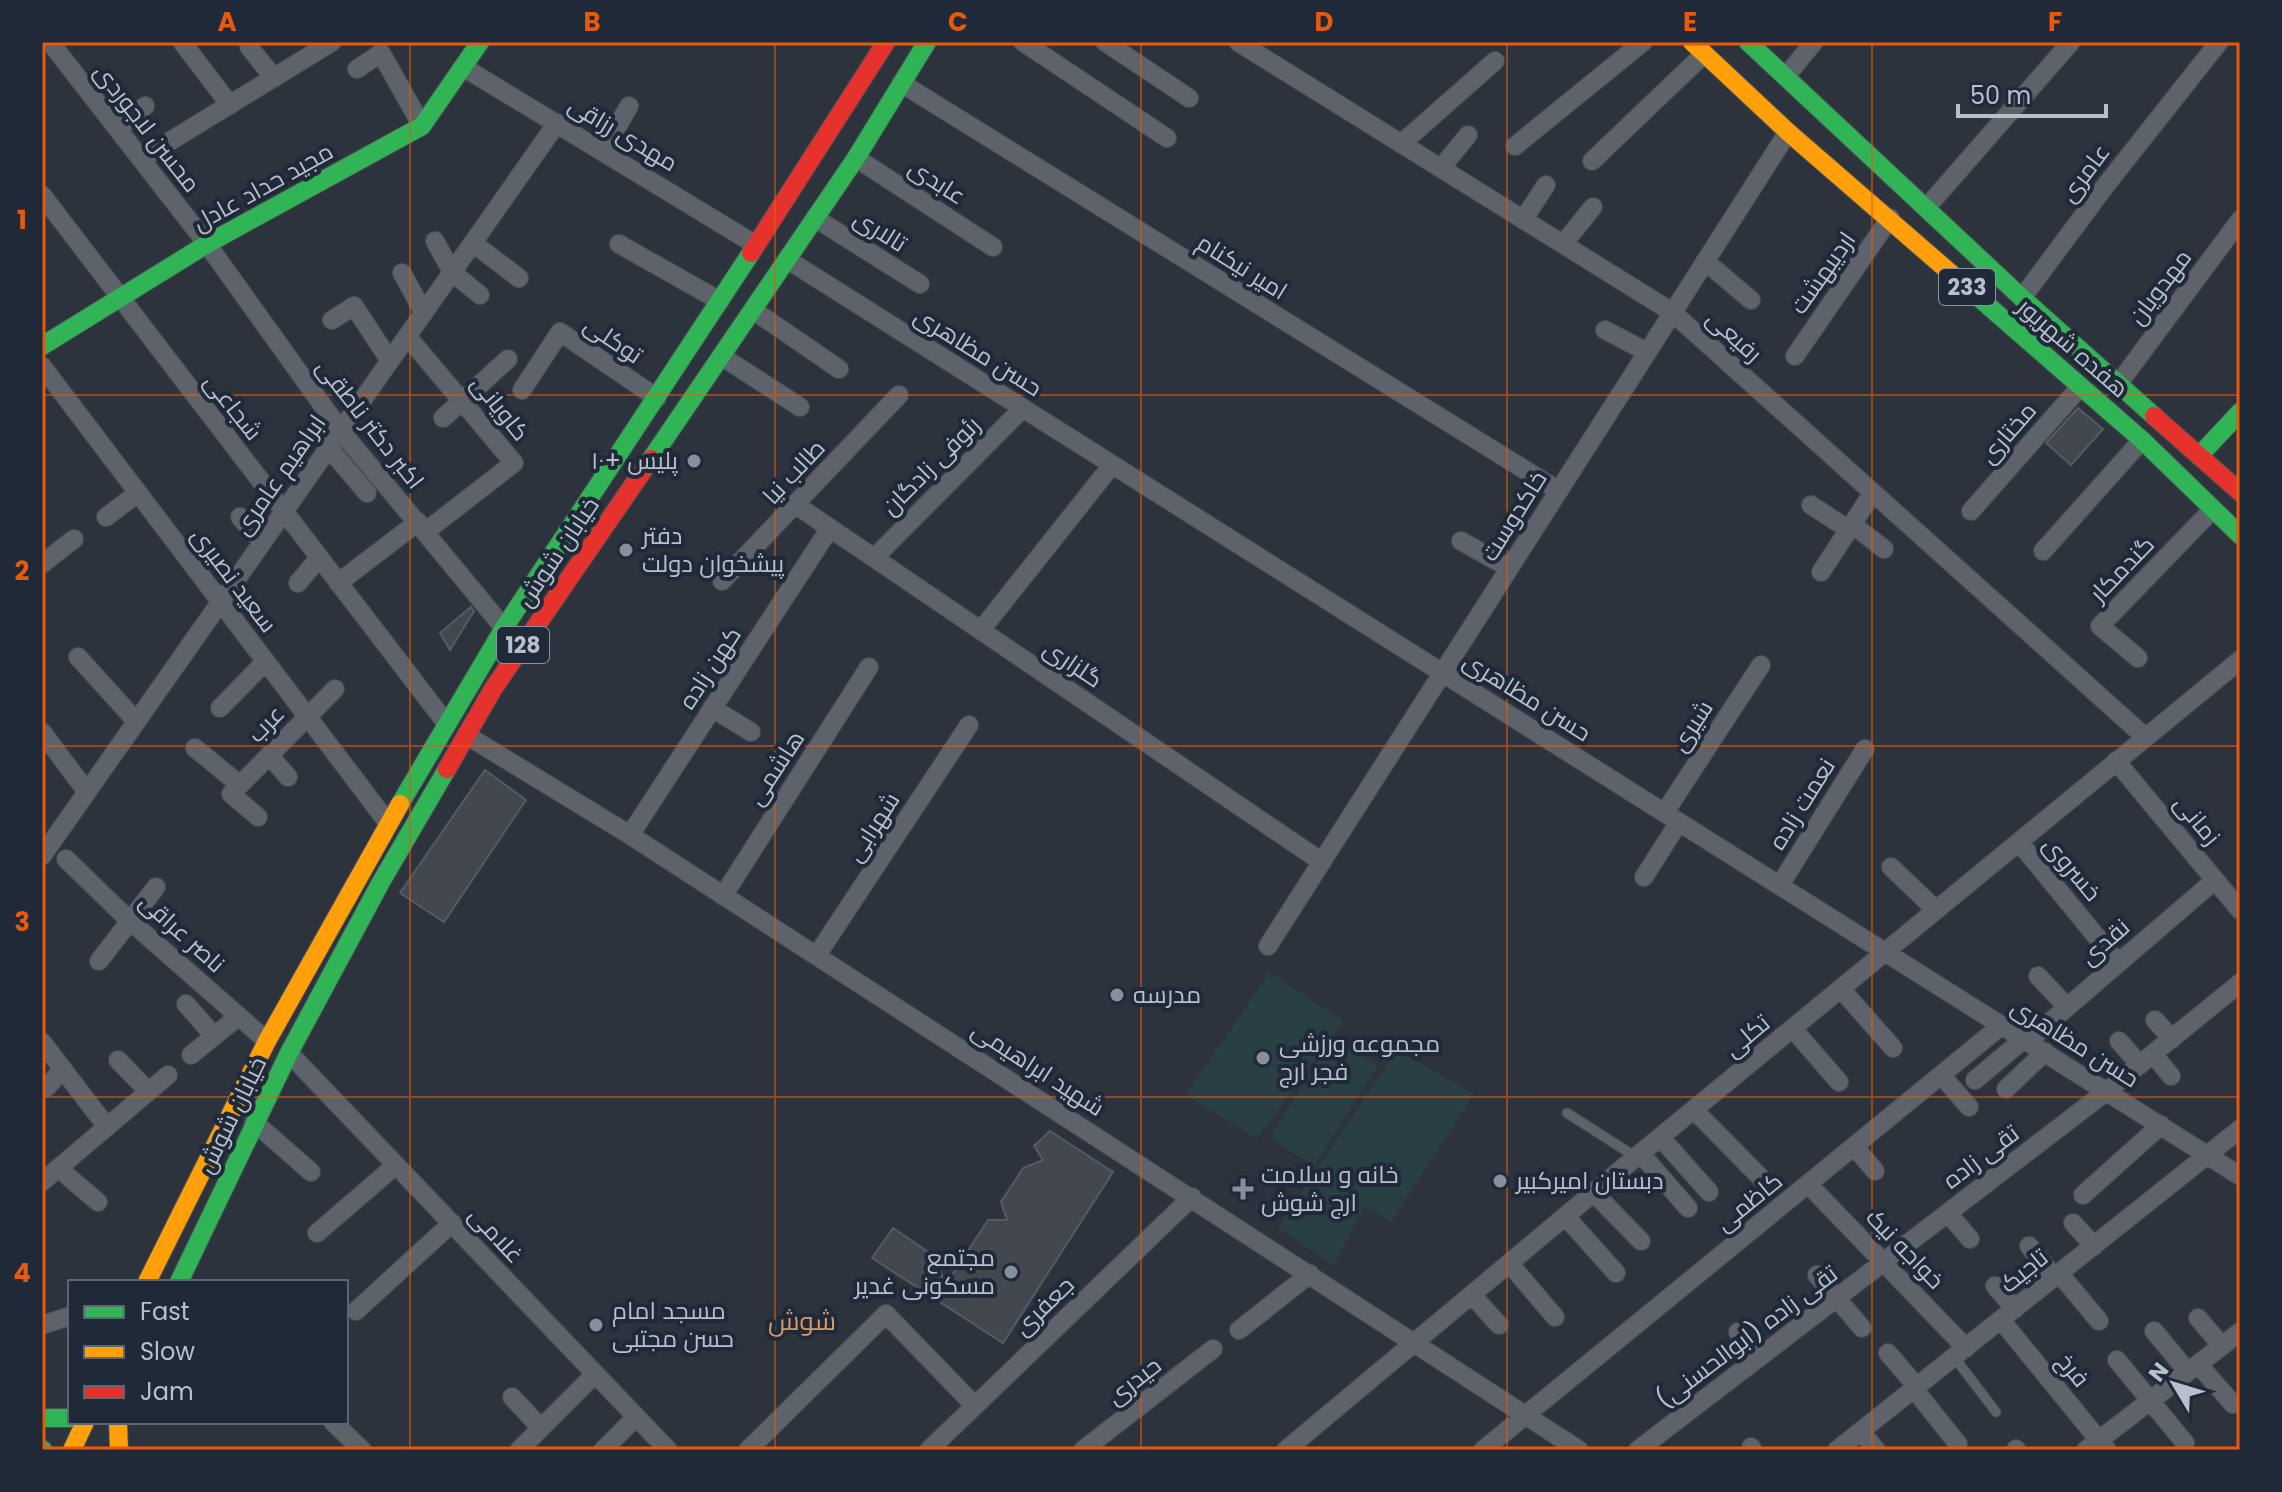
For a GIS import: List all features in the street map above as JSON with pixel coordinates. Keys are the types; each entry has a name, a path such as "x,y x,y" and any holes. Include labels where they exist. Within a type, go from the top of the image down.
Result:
{"main road":[{"name":"مجید حداد عادل","path":"42,346 207,244 422,126 480,42"},
{"name":"خیابان شوش","path":"148,1280 267,1041 446,723 504,628 657,398 886,42"},
{"name":"خیابان شوش","path":"182,1280 289,1053 381,882 466,735 502,676 856,158 927,42"},
{"name":"هفده شهریور","path":"1748,42 2022,298 2240,492"},
{"name":"هفده شهریور","path":"1698,48 1788,132 2142,440 2240,535"},
{"path":"2199,456 2240,412"},
{"path":"446,723 466,735"},
{"path":"42,1418 68,1418"},
{"path":"72,1450 84,1424"},
{"path":"118,1424 119,1450"}],"street":[{"name":"محسن لاجوردی","path":"50,42 207,244"},
{"path":"182,42 230,105"},
{"path":"141,159 274,78 302,49 332,42"},
{"path":"1023,42 1167,138"},
{"path":"1105,42 1189,98"},
{"name":"رفیعی","path":"1238,42 1672,312 2145,737"},
{"path":"1515,146 1643,42"},
{"path":"1786,76 1814,42"},
{"path":"1927,207 2071,42"},
{"name":"عامری","path":"2022,298 2219,42"},
{"path":"249,47 274,78"},
{"path":"1592,161 1698,48"},
{"path":"357,69 381,53 422,126"},
{"path":"1401,144 1495,61"},
{"name":"مهدی رزاقی","path":"463,67 756,245"},
{"name":"امیر نیکنام","path":"901,83 1559,491"},
{"path":"118,129 145,106"},
{"path":"604,150 629,106"},
{"name":"ابراهیم عامری","path":"42,856 557,123"},
{"name":"خاکدوست","path":"1268,946 1788,132"},
{"path":"1441,168 1468,135"},
{"name":"عابدی","path":"856,158 993,247"},
{"path":"1523,220 1546,185"},
{"name":"شجاعی","path":"42,195 446,723"},
{"path":"1563,244 1593,207"},
{"name":"تالاری","path":"815,218 920,284"},
{"name":"اردیبهشت","path":"1795,356 1890,218"},
{"name":"مهدویان","path":"2119,383 2240,220"},
{"path":"435,241 452,272 480,295"},
{"path":"473,243 519,278"},
{"name":"اکبر دکتر ناطقی","path":"207,244 341,431 504,628"},
{"path":"619,244 720,301"},
{"name":"حسن مظاهری","path":"788,260 2240,1176"},
{"path":"1705,261 1751,300"},
{"path":"402,273 424,313"},
{"path":"332,320 354,306 390,361"},
{"path":"753,310 839,369"},
{"path":"1605,330 1647,352"},
{"name":"توکلی","path":"522,390 560,332 657,398"},
{"name":"کاویانی","path":"407,336 514,463 421,527"},
{"path":"721,356 800,407"},
{"path":"443,418 508,359"},
{"name":"سعید نصیری","path":"42,366 388,823"},
{"name":"مختاری","path":"1971,511 2080,387"},
{"name":"طالب نیا","path":"722,581 899,395"},
{"name":"رئوفی زادگان","path":"874,558 1023,408"},
{"path":"2043,551 2142,440"},
{"path":"329,448 367,493"},
{"path":"981,630 1112,465"},
{"path":"106,517 138,493"},
{"path":"1821,572 1872,494"},
{"name":"گلزاری","path":"796,505 1322,862"},
{"path":"1811,505 1884,549"},
{"name":"گندمکار","path":"2138,658 2100,626 2212,510"},
{"path":"240,517 262,542"},
{"path":"338,583 421,527"},
{"name":"کهن زاده","path":"630,835 830,528"},
{"path":"42,564 74,539"},
{"path":"1461,541 1509,568"},
{"path":"298,583 319,558"},
{"path":"78,657 136,721"},
{"name":"تکلی","path":"1286,1450 2240,660"},
{"path":"220,708 265,662"},
{"name":"شیری","path":"1644,877 1672,817 1761,665"},
{"name":"هاشمی","path":"723,896 869,667"},
{"name":"عرب","path":"236,789 335,689"},
{"path":"712,708 751,732"},
{"name":"شهرابی","path":"817,955 969,725"},
{"path":"42,732 87,792"},
{"name":"شهید ابراهیمی","path":"466,735 817,955 1579,1450"},
{"path":"195,748 236,789 258,817"},
{"name":"نعمت زاده","path":"1780,885 1865,749"},
{"path":"269,755 288,777"},
{"name":"زمانی","path":"2116,761 2238,905"},
{"name":"خسروی","path":"2019,842 2118,963"},
{"name":"ناصر عراقی","path":"66,859 130,921 267,1041"},
{"path":"1891,867 1936,910"},
{"name":"نقدی","path":"1975,1080 2067,1007 2215,880"},
{"path":"99,961 156,887"},
{"path":"2038,976 2067,1007"},
{"path":"1841,989 1893,1048"},
{"name":"تقی زاده","path":"1885,1262 2172,1039 2208,1020 2236,995"},
{"path":"186,1004 214,1036"},
{"path":"191,1055 239,1016"},
{"path":"2155,1020 2172,1039"},
{"name":"کاظمی","path":"1483,1450 2002,1025"},
{"path":"1793,1029 1839,1082"},
{"path":"2119,1041 2171,1076"},
{"path":"42,1042 107,1127"},
{"path":"2006,1089 2045,1052"},
{"name":"غلامی","path":"289,1053 668,1450"},
{"path":"118,1060 148,1091"},
{"path":"46,1088 63,1069"},
{"path":"42,1182 168,1075"},
{"path":"1941,1075 1969,1107"},
{"path":"1695,1111 1764,1181"},
{"path":"254,1122 311,1172"},
{"path":"2083,1195 2161,1125"},
{"name":"تاجیک","path":"1837,1450 2240,1129"},
{"path":"1661,1138 1709,1192"},
{"path":"1854,1146 1875,1171"},
{"path":"1638,1156 1688,1208"},
{"path":"317,1233 396,1165"},
{"path":"58,1168 98,1202"},
{"name":"خواجه نیک","path":"1808,1184 1885,1262 1960,1352"},
{"path":"1594,1193 1641,1241"},
{"name":"جعفری","path":"929,1450 1192,1197"},
{"path":"1948,1213 1970,1239"},
{"path":"1566,1217 1616,1273"},
{"path":"356,1311 452,1223"},
{"path":"2073,1223 2094,1246"},
{"path":"2029,1246 2099,1321"},
{"name":"تقی زاده (ابوالحسنی)","path":"1638,1450 1885,1262"},
{"path":"1509,1263 1555,1317"},
{"path":"1239,1330 1310,1274"},
{"path":"1817,1275 1862,1328"},
{"name":"فرخ","path":"1995,1286 2008,1314 2097,1447"},
{"path":"1472,1295 1499,1325"},
{"path":"748,1450 886,1314 975,1406"},
{"path":"42,1325 68,1317"},
{"path":"2198,1318 2222,1346"},
{"path":"2154,1331 2233,1404"},
{"path":"1738,1332 1762,1355"},
{"path":"2097,1447 2151,1400 2240,1332"},
{"name":"حیدری","path":"1083,1450 1213,1349"},
{"path":"1888,1353 1958,1444"},
{"path":"2117,1360 2185,1443"},
{"path":"519,1450 595,1374"},
{"path":"512,1397 541,1428"},
{"path":"603,1450 636,1417"},
{"path":"335,1424 362,1450"},
{"path":"1861,1431 1876,1450"}],"lane":[{"path":"1567,1113 1638,1156"},
{"path":"1960,1352 1996,1412"}],"green space":[{"name":"مجموعه ورزشی فجر ارج","path":"1269,972 1343,1021 1257,1139 1186,1095"},
{"path":"1333,1038 1378,1066 1314,1166 1269,1138"},
{"path":"1397,1050 1474,1094 1391,1222 1365,1205 1333,1266 1278,1227"}],"building":[{"path":"2078,408 2103,429 2071,465 2046,443"},
{"path":"471,607 474,611 450,650 440,633"},
{"path":"485,770 526,800 444,922 400,893"},
{"path":"1050,1131 1113,1172 1003,1343 872,1258 893,1228 937,1258 945,1286 988,1220 1007,1220 1001,1202 1023,1168 1043,1160 1034,1146"}],"traffic: fast":[{"path":"42,346 207,244 422,126 480,42"},
{"path":"651,459 856,158 927,42"},
{"path":"1748,42 2022,298 2154,416"},
{"path":"400,804 504,628 751,253"},
{"path":"1977,296 2142,440 2240,535"},
{"path":"2199,456 2240,412"},
{"path":"180,1280 289,1053 381,882 447,769"},
{"path":"42,1418 68,1418"}],"traffic: slow":[{"path":"1692,42 1788,132 1977,296"},
{"path":"148,1280 267,1041 400,804"},
{"path":"72,1450 84,1424"},
{"path":"118,1424 119,1450"}],"traffic: jam":[{"path":"751,253 886,42"},
{"path":"2154,416 2240,492"},
{"path":"447,769 493,689 651,459"}],"place":[{"name":"پلیس +۱۰","path":"694,461"},
{"name":"دفتر پیشخوان دولت","path":"626,550"},
{"name":"مدرسه","path":"1117,995"},
{"name":"مجموعه ورزشی فجر ارج","path":"1263,1058"},
{"name":"دبستان امیرکبیر","path":"1500,1181"},
{"name":"خانه و سلامت ارج شوش","path":"1243,1189"},
{"name":"مجتمع مسکونی غدیر","path":"1011,1272"},
{"name":"مسجد امام حسن مجتبی","path":"596,1325"}],"district":[{"name":"شوش","path":"802,1321"}]}
